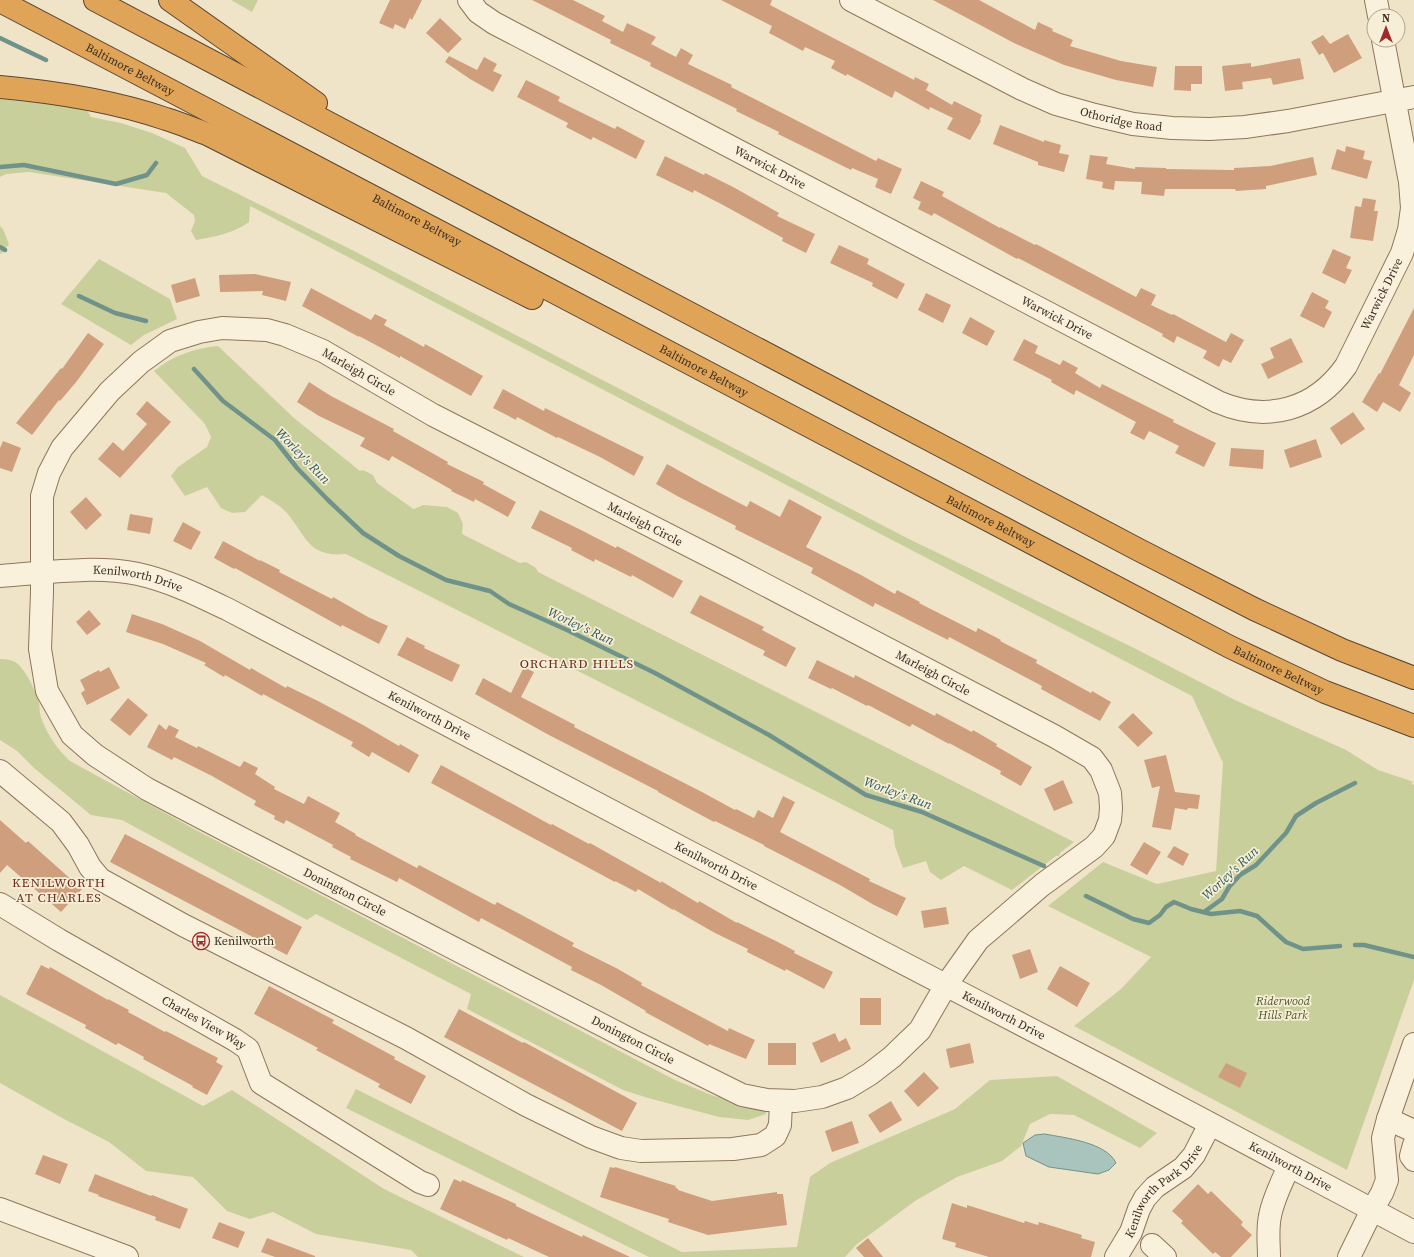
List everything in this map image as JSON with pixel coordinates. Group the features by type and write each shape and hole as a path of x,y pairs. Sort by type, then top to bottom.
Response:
{"highway":[{"path":"95,0 1254,609 1342,650 1414,678"},
{"path":"170,0 397,159"},
{"name":"Baltimore Beltway","path":"0,1 1230,647 1325,692 1414,726"},
{"path":"0,87 75,97 115,105 166,118 207,134 726,395 763,403"}],"street":[{"name":"Warwick Drive","path":"469,0 478,12 494,23 1218,402 1234,409 1252,412 1271,412 1290,409 1320,394 1336,380 1346,366 1402,253 1409,230 1412,208 1404,99 1386,48"},
{"name":"Othoridge Road","path":"851,0 1022,89 1056,104 1133,124 1172,128 1209,129 1245,127 1288,121 1404,99"},
{"name":"Marleigh Circle","path":"41,573 42,496 49,473 62,448 110,391 141,362 170,340 199,332 222,328 267,330 285,335 323,351 433,415 768,587 1054,736 1092,758 1101,770 1110,793 1110,820 1104,836 1094,846 1042,885 978,940 946,985"},
{"name":"Kenilworth Drive","path":"0,576 89,570 116,571 145,576 189,590 1111,1070 1414,1232"},
{"name":"Donington Circle","path":"41,573 42,592 40,649 47,691 72,735 95,755 147,789 200,817 633,1041 742,1095 767,1100 795,1101 822,1097 848,1088 870,1074 892,1057 920,1030 946,985"},
{"path":"0,771 61,822 78,845 90,867 100,879 184,925 406,1038 526,1105 592,1137 620,1148 641,1151 733,1149 761,1145 775,1136 780,1125 781,1101"},
{"name":"Charles View Way","path":"0,904 58,940 235,1040 248,1049 261,1083 420,1182 428,1185"},
{"path":"1349,1257 1382,1193 1387,1180 1383,1138 1388,1119 1414,1044"},
{"path":"1388,1119 1414,1131"},
{"name":"Kenilworth Park Drive","path":"1116,1257 1131,1232 1139,1209 1145,1198 1155,1187 1183,1168 1194,1155 1210,1124"},
{"path":"1414,1146 1411,1156 1414,1160"},
{"path":"1269,1257 1268,1227 1270,1216 1274,1201 1289,1166"},
{"path":"0,1209 127,1257"}],"green space":[{"path":"231,0 258,0 252,12"},
{"name":"Riderwood Hills Park","path":"0,99 86,108 91,117 121,123 152,133 185,148 202,176 352,250 907,538 1136,649 1235,700 1346,750 1378,770 1414,782 1411,783 1414,785 1414,980 1347,1170 1074,1026 1121,989 1151,957 1048,906 1103,862 1157,884 1216,871 1223,763 1192,696 250,206 249,222 243,226 224,234 196,240 191,231 195,221 194,215 166,193 29,172 6,174 0,177"},
{"path":"0,226 3,229 9,244 0,254"},
{"path":"99,259 170,299 177,319 144,335 131,345 61,304"},
{"path":"218,346 294,418 360,471 363,470 373,475 377,483 412,508 414,509 423,505 447,507 458,513 463,524 462,534 520,563 526,562 536,568 538,572 1074,842 1060,853 1059,856 1056,856 1012,890 964,866 941,880 930,872 926,861 903,868 895,846 893,830 346,554 332,554 322,552 314,548 283,509 262,495 245,512 232,513 221,508 207,487 185,496 171,476 178,467 207,447 211,437 205,424 154,371 176,357 192,351"},
{"path":"0,659 18,664 25,672 39,702 40,715 46,729 56,746 70,761 198,831 675,1080 714,1096 766,1107 766,1114 748,1120 719,1117 623,1090 467,1009 471,994 316,914 307,920 122,820 91,815 34,768 17,751 0,740"},
{"path":"0,995 203,1106 232,1090 384,1189 524,1257 418,1257 411,1250 316,1234 273,1212 250,1219 227,1211 193,1177 146,1171 109,1142 0,1083"},
{"path":"1057,1076 1157,1133 1140,1148 1074,1115 1050,1114 1030,1124 1021,1146 1002,1161 957,1177 915,1201 857,1244 845,1257 649,1257 346,1108 356,1089 682,1252 797,1247 810,1177 830,1163 955,1109 990,1080"}],"water":[{"path":"1045,1134 1074,1139 1104,1150 1116,1163 1109,1170 1098,1174 1049,1167 1026,1156 1023,1143 1035,1135"}],"building":[{"path":"390,0 422,0 412,20 410,18 405,29 395,24 393,29 379,23"},
{"path":"532,0 573,0 605,16 602,21 623,32 627,23 656,37 651,44 676,57 681,48 693,55 688,64 732,85 731,87 876,161 878,158 902,169 891,194 875,187 878,179 852,168 851,170 778,134 779,132 736,111 737,109 650,66 651,63 610,43 611,40"},
{"path":"721,0 772,0 770,5 914,80 915,77 929,84 926,90 952,105 954,101 982,115 981,121 970,140 947,129 953,118 930,107 929,110 895,91 892,98 847,74 846,76 831,68 835,61 805,47 803,51 769,33 772,26"},
{"path":"933,0 979,0 1035,30 1038,22 1053,29 1052,31 1073,40 1070,46 1121,61 1157,67 1153,87 1116,80 1064,65 1014,43"},
{"path":"440,18 462,39 448,53 426,33"},
{"path":"1348,34 1362,58 1334,73 1323,53 1319,55 1311,42 1323,35 1330,44"},
{"path":"449,56 477,70 484,57 497,64 493,71 502,75 493,92 445,62"},
{"path":"1300,58 1304,79 1273,85 1271,78 1242,82 1243,89 1225,91 1222,66 1251,63 1251,67"},
{"path":"1175,66 1202,66 1202,84 1191,84 1191,91 1174,90"},
{"path":"526,80 560,97 558,101 615,129 617,126 645,141 636,159 593,137 591,140 566,127 568,123 517,97"},
{"path":"1000,125 1044,142 1044,140 1061,145 1059,153 1069,155 1064,172 1038,165 1038,162 993,144"},
{"path":"1346,146 1365,151 1363,159 1372,161 1367,179 1331,169 1337,149 1345,152"},
{"path":"1090,155 1108,157 1106,164 1135,169 1135,167 1234,170 1234,168 1270,166 1313,157 1317,175 1266,186 1266,189 1236,191 1235,189 1165,189 1164,196 1141,194 1142,182 1115,181 1114,190 1102,188 1103,182 1086,179"},
{"path":"665,156 735,188 779,213 777,216 815,234 806,253 782,241 783,238 723,205 694,190 693,193 656,175"},
{"path":"921,181 944,192 942,196 1000,228 1035,245 1036,244 1136,297 1141,288 1156,295 1151,305 1172,315 1173,314 1226,342 1231,333 1244,340 1231,363 1223,359 1219,367 1203,358 1207,351 1177,336 1174,343 1162,336 1163,334 1018,258 1017,259 934,213 932,216 918,209 921,202 913,198"},
{"path":"1363,198 1376,200 1374,211 1378,211 1373,241 1350,238 1355,206 1361,207"},
{"path":"839,245 869,259 867,264 905,284 897,299 872,286 873,283 830,263"},
{"path":"1333,249 1351,257 1346,268 1352,270 1345,284 1322,273"},
{"path":"255,274 291,282 286,301 262,295 263,291 220,292 219,275"},
{"path":"195,278 200,296 176,303 171,285"},
{"path":"311,288 371,320 375,314 387,320 384,325 424,347 425,344 483,376 471,396 400,356 400,358 302,306"},
{"path":"1312,292 1329,301 1325,308 1332,312 1324,328 1300,316"},
{"path":"926,293 951,305 943,323 918,310"},
{"path":"1414,308 1414,355 1399,385 1411,393 1400,412 1383,402 1377,412 1362,402 1379,373 1380,374"},
{"path":"970,317 995,331 987,346 962,333"},
{"path":"88,333 104,344 77,381 60,401 59,400 32,435 16,423 61,368 62,369"},
{"path":"1291,338 1303,362 1268,379 1261,364 1274,358 1270,348"},
{"path":"1024,339 1038,346 1035,353 1060,365 1063,360 1078,368 1075,373 1100,388 1102,384 1216,443 1204,467 1175,453 1179,446 1149,431 1144,440 1130,433 1136,422 1076,390 1074,395 1051,382 1052,380 1013,360"},
{"path":"309,382 331,396 394,429 393,431 448,462 447,464 484,482 483,484 516,502 508,517 475,499 474,502 451,491 452,490 392,456 389,461 360,446 365,438 319,416 297,402"},
{"path":"503,389 544,411 545,408 644,457 634,476 600,457 558,437 557,438 517,417 516,420 493,408"},
{"path":"147,401 171,422 120,478 98,459 113,442 123,451 147,424 136,414"},
{"path":"1353,412 1365,429 1341,445 1330,428"},
{"path":"1316,439 1322,457 1290,468 1284,450"},
{"path":"3,441 21,448 12,472 0,468 0,448"},
{"path":"1231,448 1264,450 1263,469 1229,466"},
{"path":"667,464 747,507 750,501 780,517 789,499 822,517 806,547 895,594 897,590 976,632 978,628 1037,660 1036,663 1091,693 1092,691 1111,702 1100,721 1041,689 1042,686 949,637 948,640 875,603 873,607 811,573 813,568 735,529 736,526 656,484"},
{"path":"86,497 102,515 86,530 70,512"},
{"path":"540,510 616,548 617,546 683,581 673,598 632,575 631,577 595,559 594,562 571,550 572,548 531,528"},
{"path":"130,514 153,518 150,534 127,530"},
{"path":"183,522 201,532 191,550 173,541"},
{"path":"223,541 280,570 279,572 332,599 333,597 368,617 388,626 379,644 342,625 341,627 235,568 234,569 214,558"},
{"path":"700,595 764,627 762,630 796,648 786,667 763,655 765,651 690,613"},
{"path":"89,610 101,624 87,635 76,622"},
{"path":"132,614 162,624 200,641 250,670 251,668 286,688 287,686 318,701 399,746 400,744 419,755 409,773 372,752 369,757 351,746 353,742 263,694 262,696 225,675 224,677 204,665 206,663 163,644 126,632"},
{"path":"407,637 425,646 424,648 460,665 452,682 397,655"},
{"path":"817,660 854,678 855,675 935,716 936,713 972,732 973,730 997,744 996,746 1032,767 1021,786 1000,774 1001,771 912,724 910,727 868,705 867,706 832,688 831,689 808,678"},
{"path":"109,667 120,688 87,705 81,693 85,690 80,680 99,670 100,672"},
{"path":"524,667 534,672 521,697 575,725 574,727 735,810 736,809 754,818 758,810 773,818 783,796 795,802 780,832 870,879 869,881 906,898 897,916 764,845 715,821 714,822 658,791 547,734 475,694 483,678 511,693"},
{"path":"128,698 148,715 130,736 110,720"},
{"path":"1133,713 1153,733 1138,747 1118,727"},
{"path":"159,724 166,730 169,725 179,730 175,737 197,748 198,746 240,767 244,761 258,768 255,774 275,787 274,789 304,804 308,796 340,813 335,822 356,834 355,835 417,868 419,865 495,905 497,902 574,943 572,946 618,969 642,983 641,985 728,1031 729,1028 755,1040 746,1059 709,1044 708,1046 645,1012 646,1011 601,985 571,970 572,967 481,918 479,922 399,878 397,882 350,859 351,857 332,847 333,845 286,820 284,824 274,819 275,816 254,805 256,801 212,776 174,757 172,760 147,747"},
{"path":"1166,755 1175,792 1200,795 1198,809 1188,808 1187,810 1175,808 1171,830 1152,827 1160,786 1152,788 1144,760"},
{"path":"441,765 551,825 552,824 589,844 590,843 661,883 661,881 698,903 699,901 737,923 774,940 795,951 794,953 833,972 824,989 786,969 785,971 747,952 748,949 715,933 638,889 636,892 615,882 431,783"},
{"path":"1063,780 1073,803 1054,811 1044,789"},
{"path":"0,820 26,843 28,841 82,889 61,912 7,865 0,873"},
{"path":"125,834 302,927 287,955 110,862"},
{"path":"1144,842 1161,852 1147,875 1130,865"},
{"path":"1174,846 1189,854 1183,866 1167,857"},
{"path":"946,907 949,924 924,928 921,911"},
{"path":"1030,949 1038,972 1020,979 1012,955"},
{"path":"41,965 49,969 50,967 108,1000 129,1010 128,1012 218,1058 216,1062 223,1066 207,1095 143,1059 144,1057 118,1043 116,1045 85,1028 86,1025 26,994"},
{"path":"1060,966 1090,983 1077,1007 1047,989"},
{"path":"269,986 334,1020 332,1023 395,1057 394,1059 426,1076 411,1104 378,1087 380,1084 316,1050 318,1048 254,1014"},
{"path":"860,998 881,998 881,1025 860,1025"},
{"path":"459,1009 637,1103 622,1131 444,1037"},
{"path":"835,1033 839,1042 846,1038 851,1049 821,1063 812,1043"},
{"path":"768,1043 796,1043 796,1065 768,1065"},
{"path":"970,1043 974,1063 950,1068 946,1049"},
{"path":"1226,1063 1247,1073 1240,1088 1218,1077"},
{"path":"924,1072 939,1088 918,1107 904,1091"},
{"path":"891,1101 902,1120 880,1133 868,1115"},
{"path":"852,1121 859,1143 832,1152 825,1131"},
{"path":"43,1155 68,1164 60,1184 35,1174"},
{"path":"610,1167 615,1167 676,1186 675,1187 678,1190 712,1201 777,1192 777,1194 783,1194 787,1225 708,1235 668,1222 669,1219 600,1197"},
{"path":"95,1174 188,1209 180,1229 155,1220 156,1217 88,1191"},
{"path":"454,1179 461,1182 462,1180 516,1204 516,1206 582,1237 583,1235 630,1257 549,1257 508,1238 507,1240 440,1209"},
{"path":"1198,1184 1208,1194 1211,1191 1243,1222 1241,1225 1252,1235 1231,1257 1221,1257 1215,1252 1213,1254 1181,1223 1183,1221 1172,1211"},
{"path":"952,1203 967,1208 967,1205 1024,1223 1025,1221 1038,1225 1039,1222 1082,1235 1081,1238 1095,1242 1091,1257 989,1257 955,1247 956,1243 942,1239"},
{"path":"219,1222 245,1232 238,1248 212,1238"},
{"path":"267,1238 315,1257 275,1257 261,1252"},
{"path":"868,1238 883,1257 864,1257 856,1248"}],"waterway":[{"path":"0,38 46,60"},
{"path":"0,167 24,165 116,184 147,175 156,163"},
{"name":"Worley's Run","path":"0,247 5,250"},
{"name":"Worley's Run","path":"79,296 115,313 146,321"},
{"name":"Worley's Run","path":"194,369 223,401 275,440 297,468 363,533 399,556 446,580 490,591 509,604 567,630 655,673 769,735 866,795 922,812 1044,866"},
{"name":"Worley's Run","path":"1204,912 1222,899 1229,887 1240,875 1256,865 1286,833 1296,816 1316,803 1355,783"},
{"path":"1086,896 1133,919 1149,923 1160,915 1166,907 1174,902 1191,909 1211,914 1240,911 1257,916 1286,942 1303,949 1340,946"},
{"path":"1355,945 1364,945 1414,957"}],"place":[{"name":"Kenilworth","path":"201,941"}],"district":[{"name":"ORCHARD HILLS","path":"577,663"},
{"name":"KENILWORTH AT CHARLES","path":"59,890"}]}
